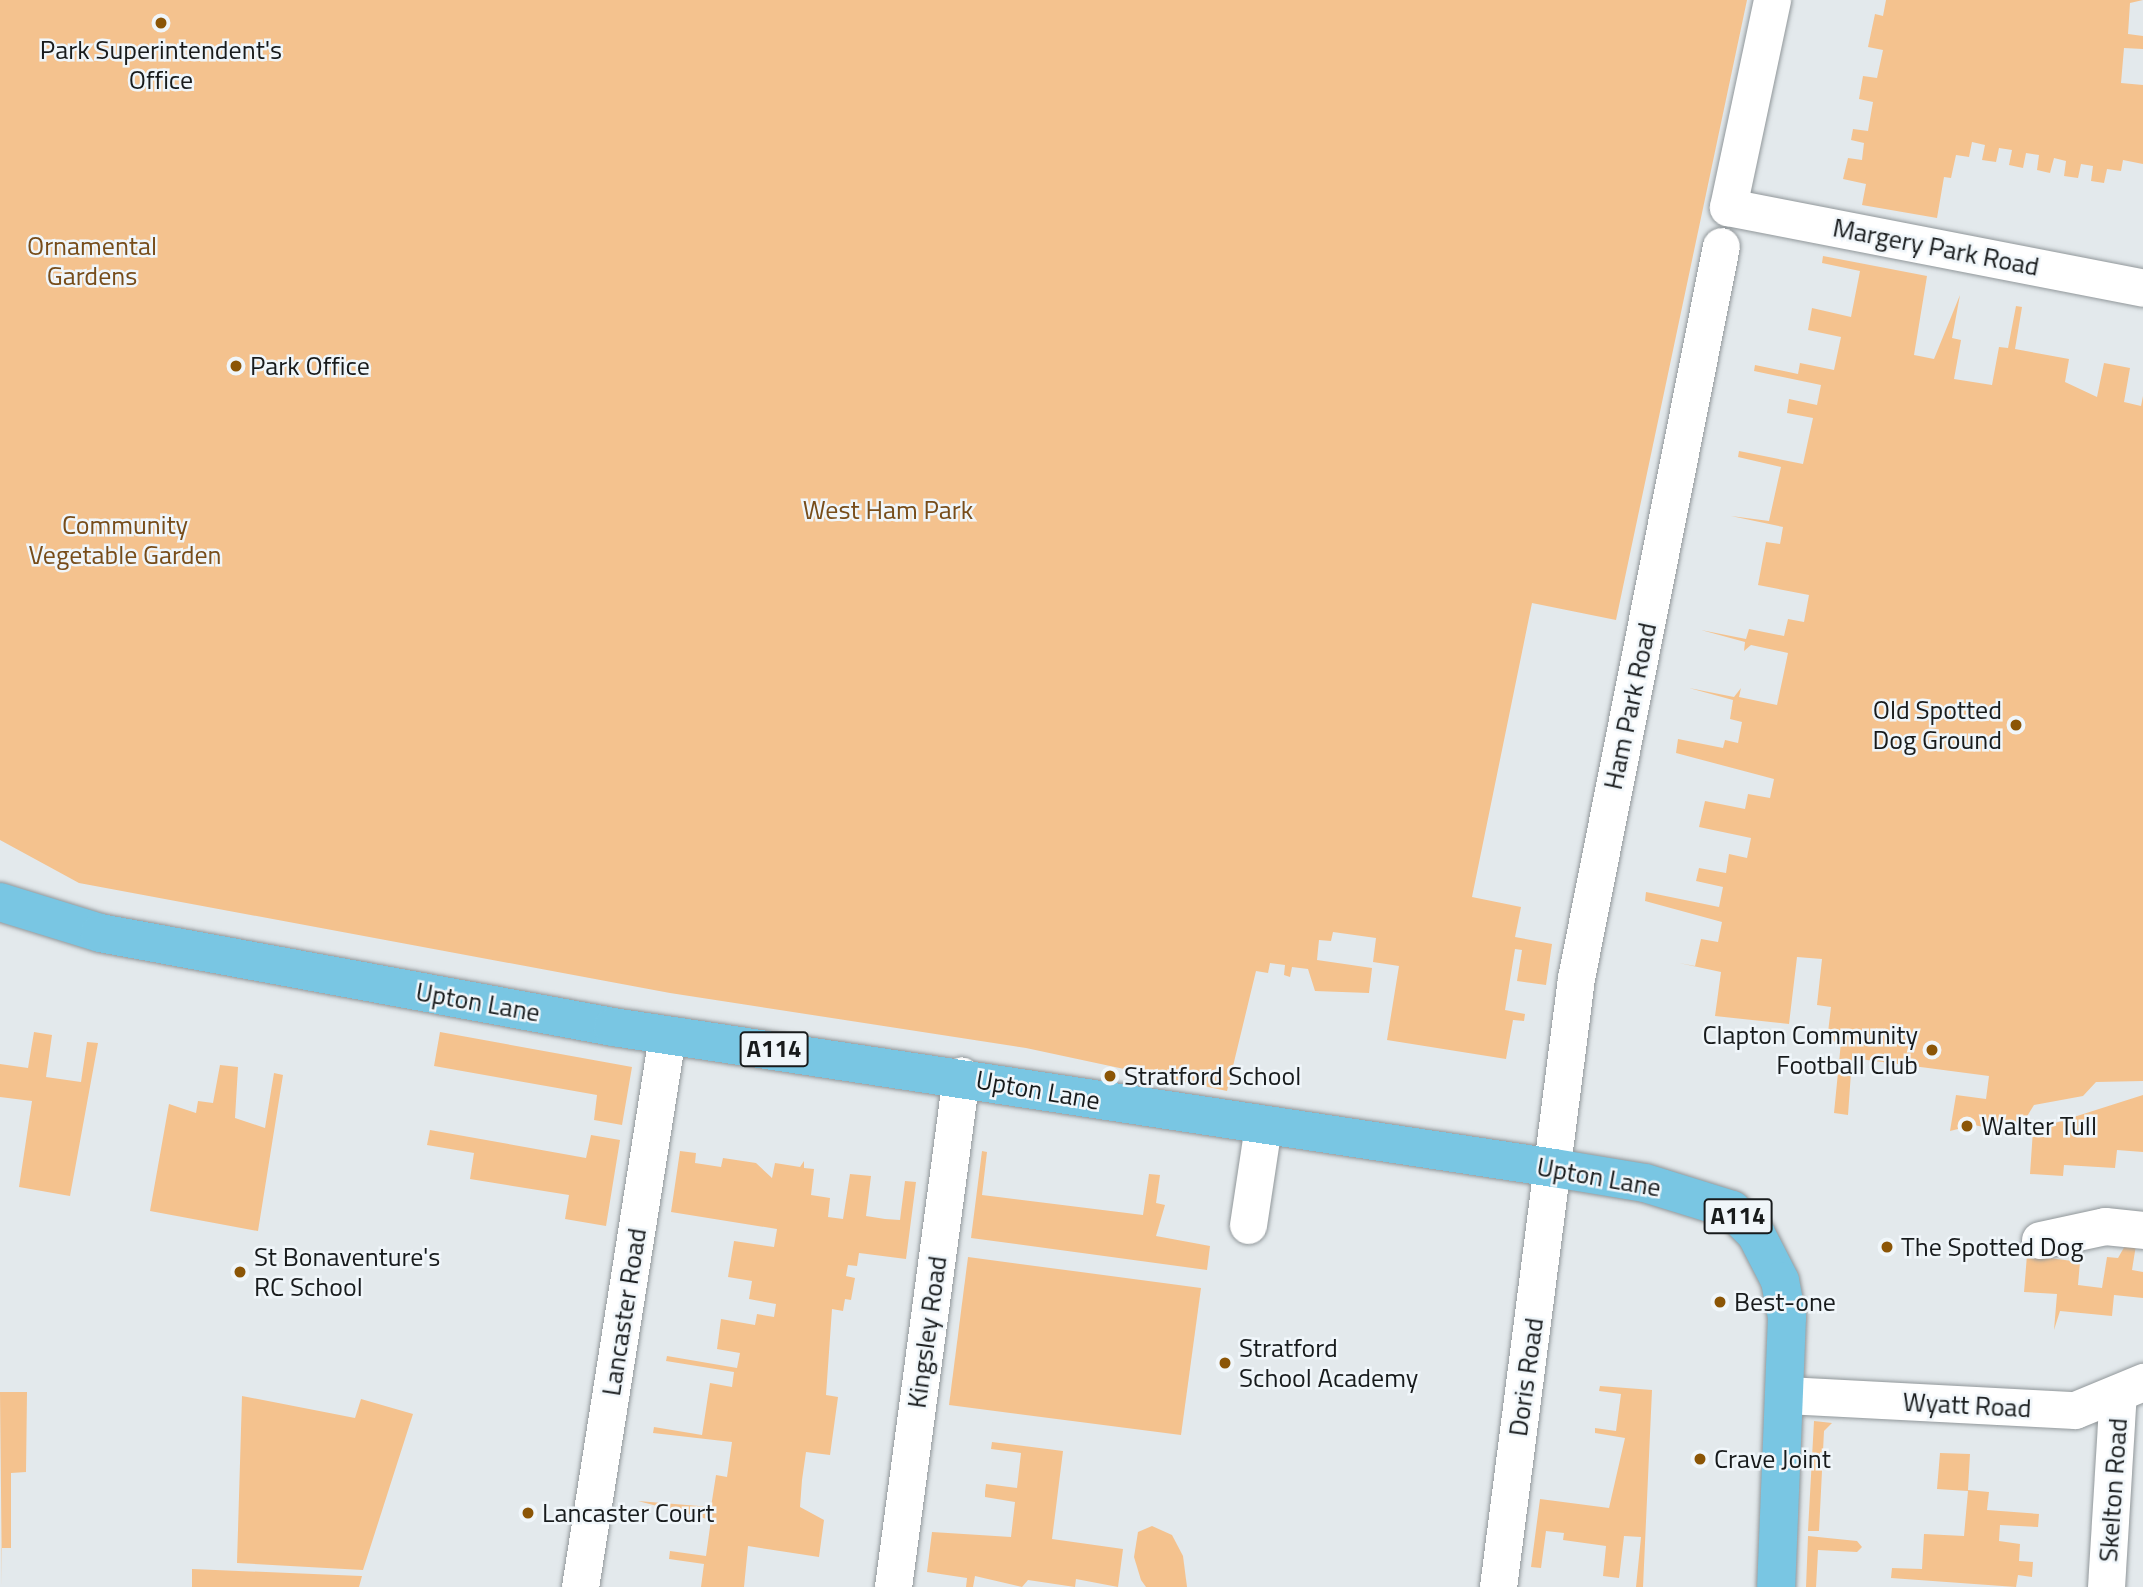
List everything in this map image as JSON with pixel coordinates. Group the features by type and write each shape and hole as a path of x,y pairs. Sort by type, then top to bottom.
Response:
{"main road":[{"name":"Upton Lane","path":"0,902 100,933 667,1036 961,1076 1263,1126 1645,1183 1732,1210 1756,1234 1780,1281 1786,1395 1776,1587"}],"street":[{"name":"Margery Park Road","path":"1772,0 1728,207 2143,288"},
{"name":"Ham Park Road","path":"1553,1168 1584,934 1721,246"},
{"name":"Lancaster Road","path":"580,1587 667,1036"},
{"name":"Kingsley Road","path":"894,1587 961,1076"},
{"path":"1248,1226 1263,1126"},
{"name":"Doris Road","path":"1498,1587 1553,1168"},
{"path":"2040,1240 2105,1226 2143,1230"},
{"name":"Wyatt Road","path":"1786,1395 2075,1410 2131,1387"},
{"name":"Skelton Road","path":"2106,1587 2131,1387"}],"green space":[{"name":"West Ham Park","path":"0,0 1747,0 1616,620 1532,603 1472,897 1521,907 1515,937 1552,944 1546,985 1517,981 1522,950 1515,949 1505,1010 1525,1014 1524,1021 1513,1020 1506,1059 1387,1040 1399,966 1373,962 1376,938 1333,932 1331,941 1319,940 1317,960 1372,968 1369,993 1315,991 1308,969 1292,967 1290,977 1284,975 1285,965 1270,963 1268,973 1256,971 1227,1091 1026,1048 670,993 79,883 0,840"},
{"path":"1886,0 2143,0 2130,3 2128,34 2143,36 2143,49 2124,48 2121,83 2143,85 2143,164 2123,160 2121,171 2107,169 2104,183 2091,181 2093,166 2081,164 2078,178 2064,176 2066,161 2054,158 2050,173 2037,170 2039,155 2026,153 2023,168 2009,165 2012,150 1999,148 1996,162 1982,160 1985,145 1972,142 1969,157 1956,155 1951,178 1944,177 1937,218 1862,205 1866,184 1843,179 1848,158 1862,160 1864,143 1851,140 1853,129 1868,131 1873,102 1859,99 1863,76 1877,78 1883,50 1868,47 1875,14 1883,16"},
{"path":"1823,256 1927,276 1914,355 1934,359 1960,295 1952,338 1961,340 1954,379 1992,385 1999,347 2008,348 2016,306 2022,307 2015,349 2069,359 2065,382 2097,397 2104,363 2130,368 2124,402 2141,406 2143,396 2143,1081 2096,1082 2083,1096 2034,1105 2026,1118 2002,1131 1974,1125 1950,1131 1956,1095 1986,1099 1989,1076 1852,1058 1848,1115 1834,1113 1841,1042 1827,1041 1831,1007 1817,1005 1822,959 1797,957 1789,1024 1715,1016 1721,972 1679,963 1695,966 1701,939 1718,942 1722,922 1645,901 1646,892 1719,907 1723,887 1696,881 1699,868 1726,873 1729,854 1747,858 1751,838 1699,827 1705,801 1745,809 1748,794 1770,798 1774,779 1676,753 1678,739 1723,748 1725,740 1738,743 1742,722 1730,719 1733,700 1689,688 1734,697 1741,688 1739,697 1777,705 1788,653 1751,645 1744,651 1745,642 1701,630 1746,639 1749,629 1784,636 1788,619 1804,622 1809,595 1758,585 1766,542 1780,544 1783,527 1731,516 1769,521 1781,467 1738,457 1739,451 1803,464 1813,418 1787,413 1789,399 1817,405 1821,385 1754,371 1755,365 1798,374 1800,363 1834,370 1841,337 1808,330 1812,308 1851,317 1860,271 1822,263"},
{"path":"34,1032 52,1035 46,1077 81,1082 87,1042 98,1043 70,1196 19,1187 32,1101 0,1097 0,1064 28,1068"},
{"path":"440,1032 632,1067 622,1125 594,1120 597,1095 434,1066"},
{"path":"220,1065 238,1067 235,1118 265,1128 274,1073 283,1075 258,1231 150,1211 169,1104 196,1113 198,1101 213,1103"},
{"path":"2143,1095 2143,1152 2117,1150 2115,1168 2064,1165 2063,1176 2030,1174 2033,1130"},
{"path":"430,1130 586,1158 591,1135 620,1140 606,1226 565,1219 569,1195 470,1179 474,1153 427,1145"},
{"path":"680,1151 696,1153 695,1163 721,1167 723,1158 756,1163 772,1178 775,1163 800,1167 804,1161 804,1168 814,1169 811,1195 830,1198 828,1217 843,1219 850,1174 871,1176 866,1216 885,1219 900,1220 905,1181 916,1182 906,1259 859,1253 857,1266 848,1265 846,1276 855,1278 851,1300 845,1299 843,1311 832,1309 826,1395 838,1397 830,1455 806,1452 800,1507 824,1520 819,1557 748,1546 744,1587 701,1587 704,1564 669,1559 670,1551 706,1556 711,1520 638,1501 711,1507 716,1475 727,1477 732,1442 653,1433 654,1427 702,1435 710,1383 732,1387 734,1372 666,1361 667,1356 737,1368 740,1353 717,1349 721,1319 755,1325 757,1314 774,1317 776,1304 749,1299 752,1281 728,1277 734,1241 774,1247 777,1229 671,1212"},
{"path":"982,1151 987,1152 982,1195 1143,1215 1149,1174 1160,1175 1156,1203 1165,1205 1156,1236 1210,1246 1207,1270 971,1238"},
{"path":"2126,1244 2136,1245 2132,1270 2143,1272 2143,1298 2114,1295 2112,1316 2060,1311 2054,1330 2057,1294 2024,1292 2027,1255 2080,1262 2078,1285 2102,1288 2107,1257 2118,1258"},
{"path":"968,1257 1201,1288 1181,1435 949,1405"},
{"path":"1600,1386 1652,1390 1643,1587 1636,1587 1641,1537 1624,1536 1619,1578 1603,1576 1606,1546 1563,1540 1564,1533 1546,1531 1541,1568 1531,1567 1540,1499 1609,1508 1625,1438 1595,1433 1595,1428 1616,1431 1621,1394 1599,1391"},
{"path":"0,1392 27,1392 26,1472 11,1473 11,1548 2,1548 2,1587"},
{"path":"242,1396 355,1418 361,1399 413,1414 363,1570 237,1563"},
{"path":"1814,1421 1832,1423 1824,1431 1819,1531 1808,1531"},
{"path":"992,1442 1063,1451 1052,1539 1123,1549 1118,1587 1076,1579 1075,1587 1028,1580 1022,1587 975,1576 973,1587 966,1587 967,1578 927,1572 932,1532 1011,1537 1015,1502 985,1497 985,1492 986,1484 1017,1488 1021,1453 991,1449"},
{"path":"1940,1453 1970,1454 1968,1490 1989,1492 1987,1510 2039,1514 2038,1527 2000,1525 1999,1541 2020,1544 2019,1561 2033,1562 2032,1577 2018,1575 2016,1587 1891,1578 1892,1568 1922,1569 1924,1534 1964,1536 1968,1491 1937,1489"},
{"path":"1152,1526 1172,1535 1183,1556 1187,1587 1146,1587 1141,1580 1134,1557 1138,1532"},
{"path":"1808,1536 1857,1541 1862,1547 1857,1552 1818,1550 1816,1587 1806,1587"},
{"path":"192,1569 362,1576 359,1587 192,1587"}],"place":[{"name":"Park Superintendent's Office","path":"161,23"},
{"name":"Park Office","path":"236,366"},
{"name":"Old Spotted Dog Ground","path":"2016,725"},
{"name":"Clapton Community Football Club","path":"1932,1050"},
{"name":"Stratford School","path":"1110,1076"},
{"name":"Walter Tull","path":"1967,1126"},
{"name":"The Spotted Dog","path":"1887,1247"},
{"name":"St Bonaventure's RC School","path":"240,1272"},
{"name":"Best-one","path":"1720,1302"},
{"name":"Stratford School Academy","path":"1225,1363"},
{"name":"Crave Joint","path":"1700,1459"},
{"name":"Lancaster Court","path":"528,1513"}],"park label":[{"name":"Ornamental Gardens","path":"92,261"},
{"name":"Community Vegetable Garden","path":"125,540"}]}
